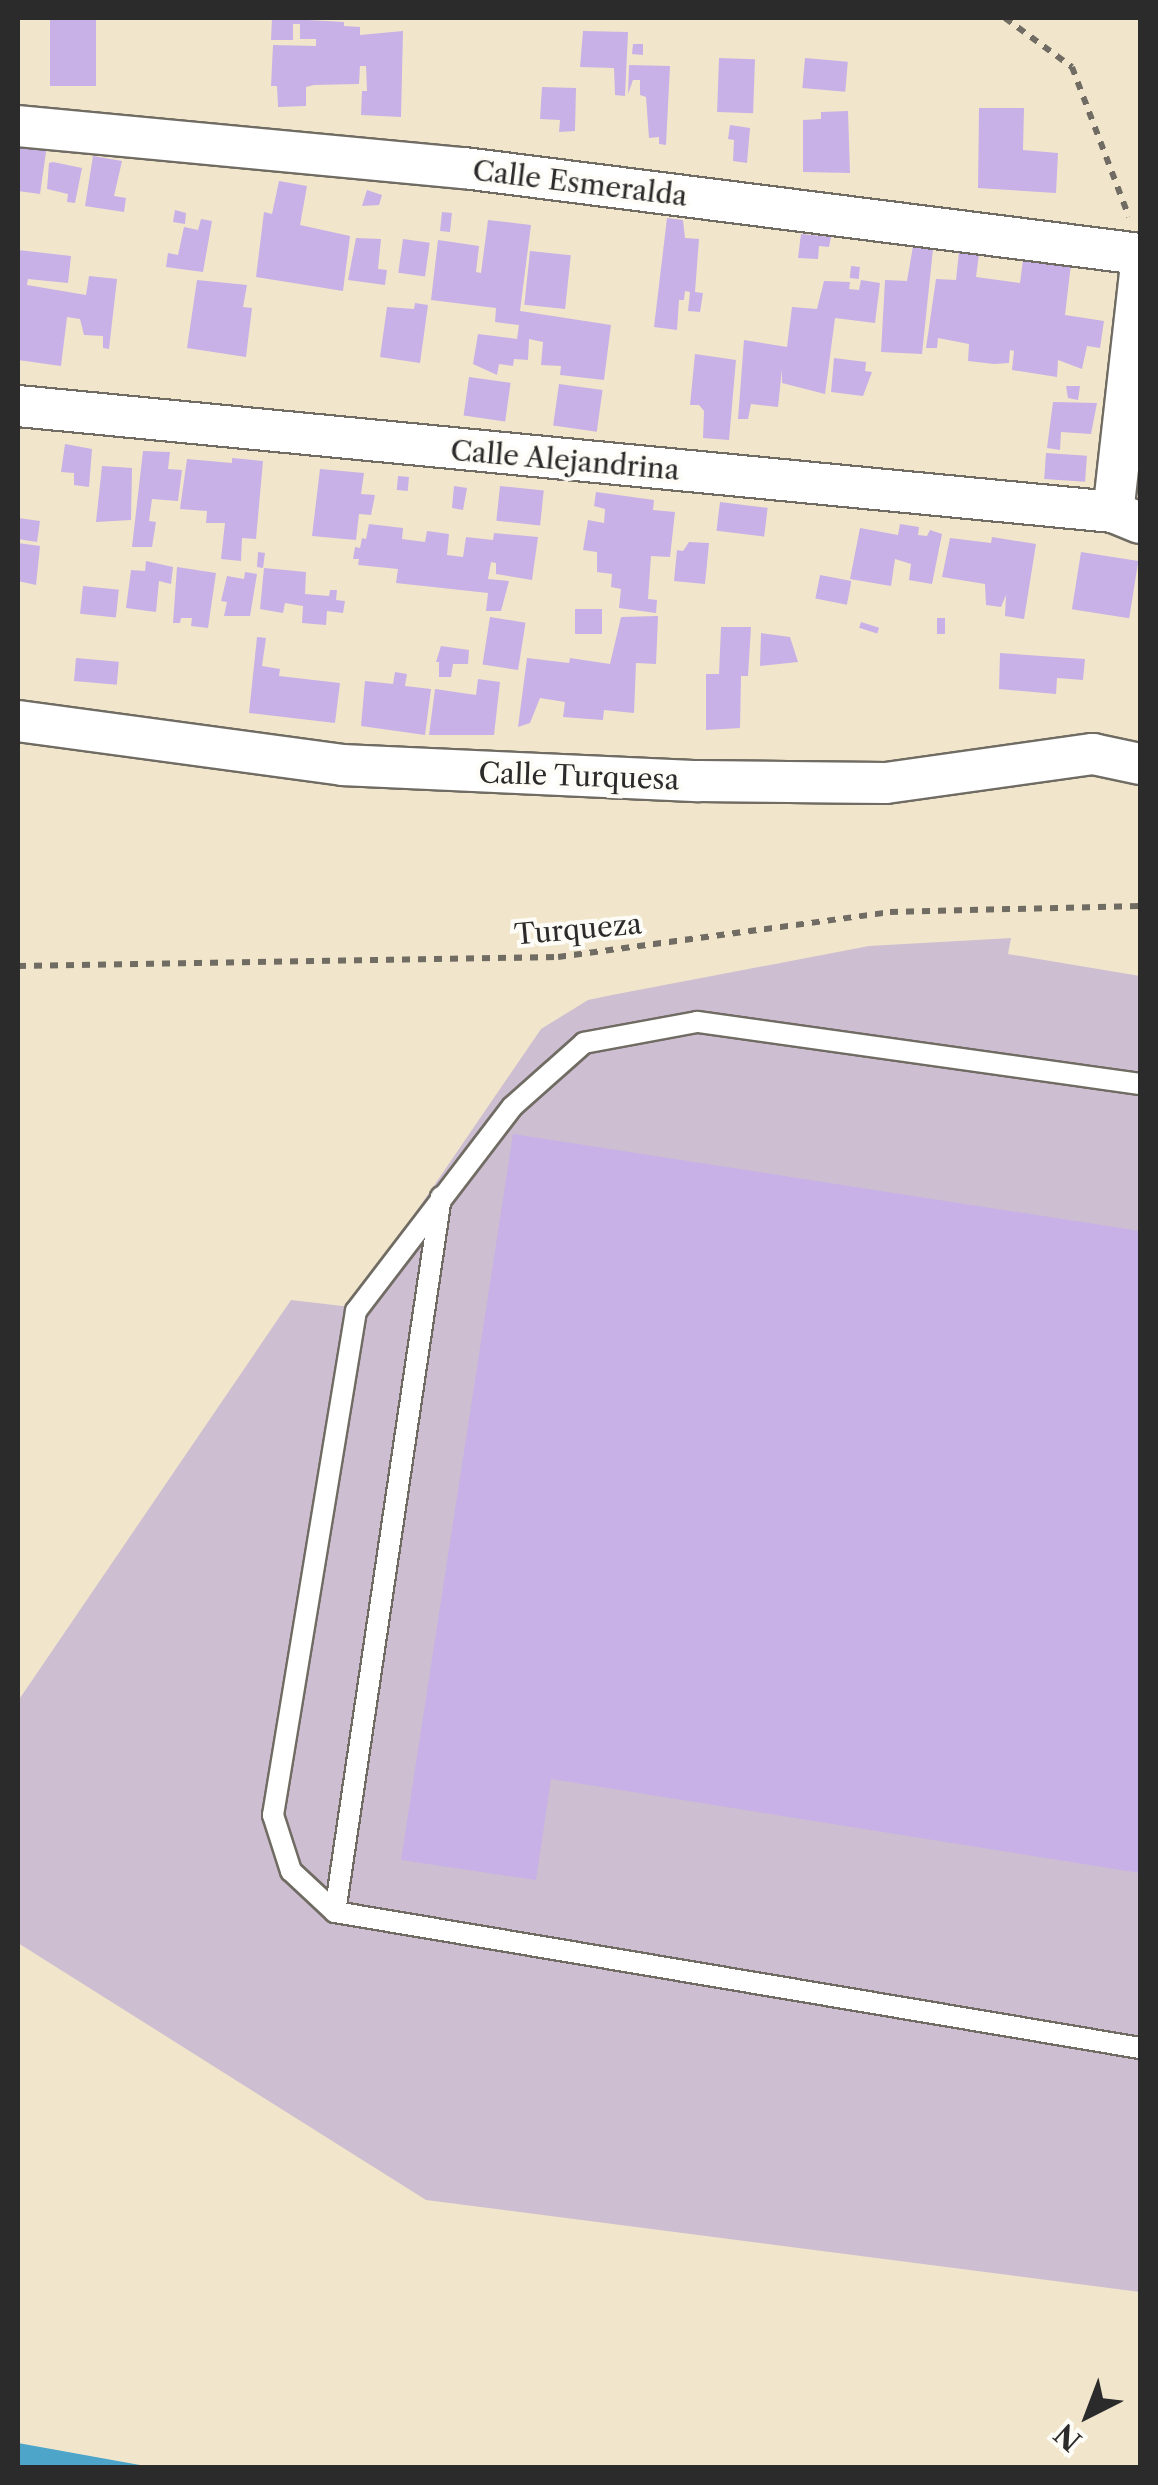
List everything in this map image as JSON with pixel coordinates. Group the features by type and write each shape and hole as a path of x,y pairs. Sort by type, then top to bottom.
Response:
{"street":[{"name":"Calle Esmeralda","path":"18,126 464,168 1137,242"},
{"path":"1127,518 1140,273"},
{"name":"Calle Alejandrina","path":"18,406 1127,518"},
{"name":"Calle Turquesa","path":"18,720 342,765 679,780 886,783 1094,754 1140,764"}],"lane":[{"path":"1140,1084 697,1022 584,1043 512,1107 356,1311 272,1814 291,1871 335,1912 1140,2048"},
{"path":"335,1912 442,1194"}],"path":[{"path":"1005,18 1072,67 1137,242"},
{"name":"Turqueza","path":"18,966 558,958 890,912 1140,906"}],"shaded area":[{"path":"1011,938 1008,954 1140,976 1140,2292 426,2200 18,1943 18,1701 291,1300 351,1307 541,1029 588,1000 612,995 869,946"}],"water":[{"path":"18,2443 151,2467 18,2467"}],"building":[{"path":"50,18 96,18 96,86 50,86"},
{"path":"272,18 344,22 344,26 360,27 360,35 403,31 401,117 361,115 362,91 367,91 366,66 360,66 359,84 306,87 306,106 278,107 277,86 271,86 273,45 316,46 316,39 300,39 300,24 293,24 293,40 271,40"},
{"path":"583,31 628,32 625,96 615,95 614,68 580,67"},
{"path":"633,44 643,44 643,55 632,54"},
{"path":"719,58 755,59 753,113 717,112"},
{"path":"805,58 848,62 845,92 802,88"},
{"path":"629,65 670,66 666,145 659,144 659,137 649,138 646,97 640,95 640,80 633,80 628,94"},
{"path":"542,87 576,88 575,131 559,132 560,120 540,119"},
{"path":"979,108 1024,108 1023,150 1058,153 1056,193 978,188"},
{"path":"848,111 850,173 803,172 803,120 821,119 821,112"},
{"path":"730,125 750,128 747,163 733,161 734,140 728,139"},
{"path":"18,141 47,145 40,194 18,191"},
{"path":"93,156 122,161 114,196 126,198 124,212 85,206"},
{"path":"49,163 82,168 75,203 67,202 68,194 47,189"},
{"path":"279,181 307,186 300,225 350,236 343,291 256,277 264,212 272,214"},
{"path":"367,190 382,195 379,205 362,206"},
{"path":"175,210 186,213 185,224 173,222"},
{"path":"442,212 452,213 450,232 440,231"},
{"path":"667,218 683,220 685,238 699,239 695,292 703,293 700,312 688,311 690,292 685,291 684,300 679,300 677,330 654,327"},
{"path":"201,219 212,221 203,272 166,267 168,253 178,255 184,227 198,230"},
{"path":"488,220 531,225 520,311 611,325 604,380 560,375 561,366 541,365 543,342 529,339 528,360 514,359 513,366 499,364 497,375 473,364 478,334 517,339 519,325 495,322 496,308 431,300 438,240 479,246 476,272 481,273"},
{"path":"801,234 831,237 829,247 819,246 818,259 798,258"},
{"path":"356,238 381,239 378,269 387,270 385,285 348,280"},
{"path":"403,239 430,243 425,276 398,273"},
{"path":"913,246 933,249 922,354 881,352 885,280 907,281"},
{"path":"18,250 71,256 68,283 28,279 27,285 86,295 89,276 117,279 109,349 103,348 103,336 84,335 80,319 67,317 61,366 18,360"},
{"path":"530,251 571,255 565,309 524,305"},
{"path":"959,252 979,254 976,277 1020,283 1023,260 1071,264 1065,315 1104,321 1100,348 1087,346 1082,369 1058,360 1057,377 1012,370 1014,351 1010,350 1009,363 994,364 968,361 969,344 938,338 937,348 926,348 936,279 956,280"},
{"path":"851,266 860,267 859,279 850,278"},
{"path":"197,280 247,285 243,307 252,308 246,357 187,348"},
{"path":"861,280 880,283 875,323 835,318 825,394 782,383 782,369 778,407 751,404 748,419 738,419 744,340 787,347 792,307 817,309 824,281 850,282 849,289 859,290"},
{"path":"415,303 428,305 420,363 380,357 387,307 414,309"},
{"path":"695,354 736,360 729,440 703,438 704,411 699,405 690,405"},
{"path":"834,358 866,362 865,371 872,372 863,396 831,392"},
{"path":"469,377 511,383 505,421 464,416"},
{"path":"559,384 603,390 597,432 553,426"},
{"path":"1066,386 1080,386 1078,400 1068,398"},
{"path":"1053,402 1097,403 1091,434 1061,432 1060,450 1047,448"},
{"path":"65,444 92,449 89,487 74,485 74,473 61,472"},
{"path":"143,451 170,452 168,469 182,470 178,501 152,499 149,521 156,522 152,547 132,547"},
{"path":"1046,453 1087,456 1085,482 1044,479"},
{"path":"232,458 263,461 256,539 242,538 241,561 221,559 225,523 206,523 207,511 180,509 187,459 232,463"},
{"path":"102,466 132,468 131,520 96,522"},
{"path":"320,469 364,473 361,494 375,495 371,515 359,514 356,540 312,536"},
{"path":"398,476 409,477 408,491 397,490"},
{"path":"454,486 467,488 463,510 452,508"},
{"path":"500,486 544,491 540,525 496,521"},
{"path":"596,492 654,500 653,510 675,512 670,557 651,556 648,599 657,600 656,613 619,608 621,589 611,587 612,574 597,572 597,552 583,550 588,520 604,523 605,509 594,506"},
{"path":"720,502 768,508 764,537 716,531"},
{"path":"18,518 40,521 37,542 18,539"},
{"path":"369,524 403,528 402,539 425,542 427,531 449,534 447,555 463,557 466,537 493,540 494,533 538,537 532,580 496,574 496,563 491,562 488,579 509,581 501,611 486,611 488,593 396,583 398,569 358,565 359,559 353,559 355,547 360,548 362,538 366,539"},
{"path":"900,524 919,527 918,535 927,536 930,530 942,534 932,584 909,580 911,564 895,559 891,586 850,579 860,528 898,535"},
{"path":"992,537 1036,544 1024,619 1005,616 1006,595 1001,607 986,605 985,584 942,577 950,538 991,543"},
{"path":"689,542 709,543 705,584 674,581 677,550 683,551"},
{"path":"18,543 40,546 36,585 18,581"},
{"path":"258,552 265,553 263,568 257,567"},
{"path":"1081,552 1138,561 1129,618 1072,609"},
{"path":"146,561 173,567 171,584 159,581 156,612 126,608 131,570 145,571"},
{"path":"177,567 216,573 208,628 191,626 192,618 173,623"},
{"path":"264,568 306,572 305,594 329,596 330,590 337,590 336,600 345,601 343,613 327,611 326,625 302,623 303,606 285,603 283,613 260,609"},
{"path":"245,572 257,574 250,616 224,616 227,602 221,601 227,576 244,579"},
{"path":"820,575 851,581 847,605 815,599"},
{"path":"83,586 119,590 116,618 80,614"},
{"path":"575,609 602,609 602,634 575,634"},
{"path":"658,616 656,664 636,663 634,713 604,710 603,720 563,717 565,702 540,698 530,723 518,727 527,658 569,663 570,658 610,664 621,617"},
{"path":"490,617 526,623 518,670 482,664"},
{"path":"937,618 945,618 945,634 937,634"},
{"path":"861,622 879,628 877,634 859,628"},
{"path":"721,627 751,627 748,676 741,676 740,728 706,730 706,674 719,674"},
{"path":"761,633 790,637 798,662 760,666"},
{"path":"257,637 266,638 262,666 280,669 279,676 340,683 335,723 249,713"},
{"path":"441,646 469,650 468,664 453,664 451,677 439,677 436,662"},
{"path":"1000,653 1085,659 1083,680 1057,678 1056,694 999,689"},
{"path":"76,658 119,662 117,685 74,681"},
{"path":"395,672 407,674 405,686 431,689 425,735 361,726 365,681 393,684"},
{"path":"478,679 500,682 494,735 429,735 435,689 476,695"},
{"path":"513,1134 1140,1231 1140,1873 551,1779 536,1880 401,1860"}]}
